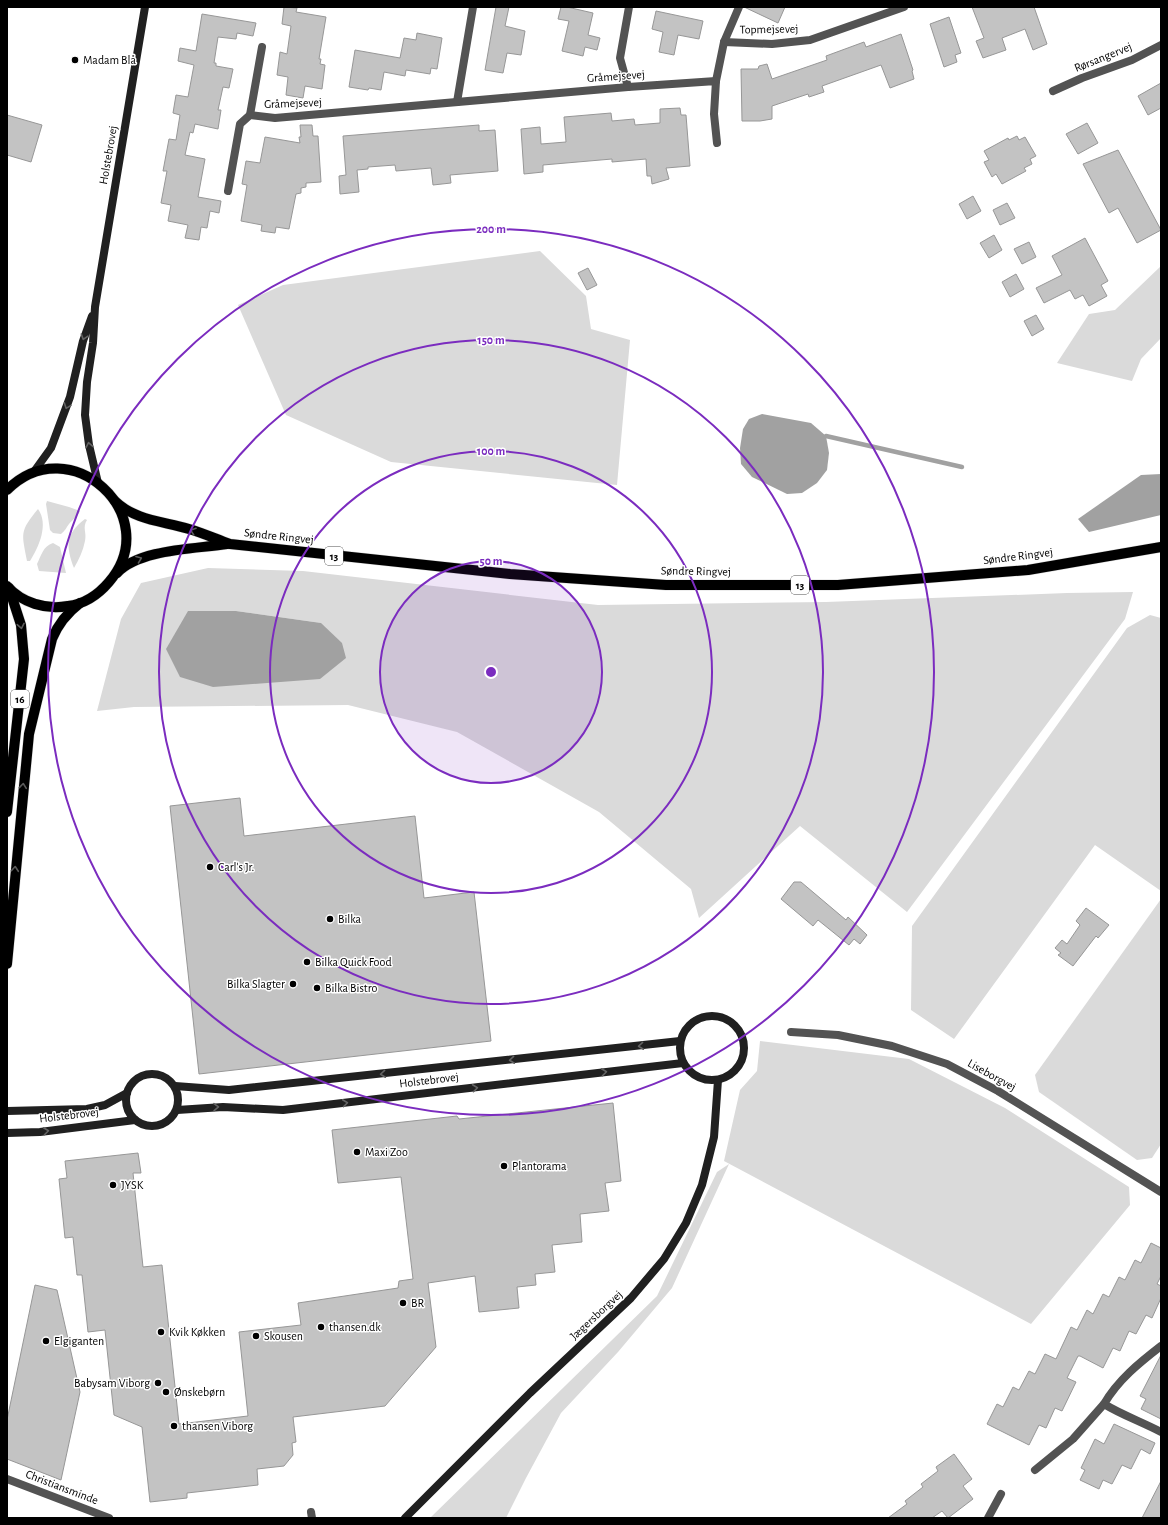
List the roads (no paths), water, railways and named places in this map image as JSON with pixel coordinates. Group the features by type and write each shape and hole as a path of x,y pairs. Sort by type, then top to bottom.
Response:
{"main road":[{"name":"13","path":"7,488 33,473 50,469 78,472 98,483 115,501 123,520 125,540 122,561 112,579 98,593 80,603 64,607 48,607 27,601 8,587"},
{"name":"Søndre Ringvej","path":"115,501 123,509 140,517 188,529 230,544"},
{"name":"Søndre Ringvej","path":"112,579 125,566 143,557 164,552 230,544 510,574 666,585 838,585 1028,570 1161,547"},
{"name":"16","path":"7,812 24,659 21,625 8,587"},
{"name":"16","path":"7,964 29,734 54,634 60,622 80,603"}],"street":[{"name":"Holstebrovej","path":"98,483 88,445 85,415 87,382 93,343 95,307 145,7"},
{"path":"457,102 473,7"},
{"path":"628,87 620,58 629,7"},
{"path":"717,143 714,114 716,81 724,42 739,7"},
{"name":"Topmejsevej","path":"724,42 772,44 810,40 904,7"},
{"name":"Rørsangervej","path":"1053,91 1082,78 1132,60 1161,45"},
{"name":"Gråmejsevej","path":"228,191 240,124 250,115 262,47"},
{"name":"Gråmejsevej","path":"250,115 275,118 628,87 716,81"},
{"name":"Holstebrovej","path":"33,473 51,448 70,397 83,341 95,307"},
{"path":"714,1015 732,1022 739,1030 744,1039 742,1060 736,1069 728,1076 718,1080 708,1080 698,1077 689,1071 683,1063 680,1052 680,1042 683,1033 695,1020 704,1016 714,1015"},
{"name":"Liseborgvej","path":"791,1032 838,1035 892,1046 946,1064 998,1091 1161,1192"},
{"name":"Holstebrovej","path":"175,1086 229,1090 680,1042"},
{"name":"Holstebrovej","path":"177,1110 222,1107 283,1110 683,1063"},
{"path":"155,1073 163,1075 175,1086 179,1098 177,1110 166,1122 158,1125 146,1125 135,1120 127,1108 127,1093 134,1081 147,1074 155,1073"},
{"name":"Jægersborgvej","path":"405,1518 530,1393 632,1298 664,1259 686,1223 702,1184 714,1137 718,1080"},
{"name":"Holstebrovej","path":"7,1111 87,1109 106,1104 127,1093"},
{"name":"Holstebrovej","path":"7,1133 40,1132 135,1120"},
{"path":"1035,1470 1073,1439 1104,1404 1113,1390 1136,1365 1161,1346"},
{"path":"1104,1404 1161,1432"},
{"name":"Christiansminde","path":"7,1479 109,1518"},
{"path":"988,1518 1001,1494"}],"waterway":[{"path":"826,436 962,467"}],"place":[{"name":"Madam Blå","path":"75,60"},
{"name":"Carl's Jr.","path":"210,867"},
{"name":"Bilka","path":"330,919"},
{"name":"Bilka Quick Food","path":"307,962"},
{"name":"Bilka Slagter","path":"293,984"},
{"name":"Bilka Bistro","path":"317,988"},
{"name":"Maxi Zoo","path":"357,1152"},
{"name":"Plantorama","path":"504,1166"},
{"name":"JYSK","path":"113,1185"},
{"name":"BR","path":"403,1303"},
{"name":"thansen.dk","path":"321,1327"},
{"name":"Kvik Køkken","path":"161,1332"},
{"name":"Skousen","path":"256,1336"},
{"name":"Elgiganten","path":"46,1341"},
{"name":"Babysam Viborg","path":"158,1383"},
{"name":"Ønskebørn","path":"166,1392"},
{"name":"thansen Viborg","path":"174,1426"}]}
